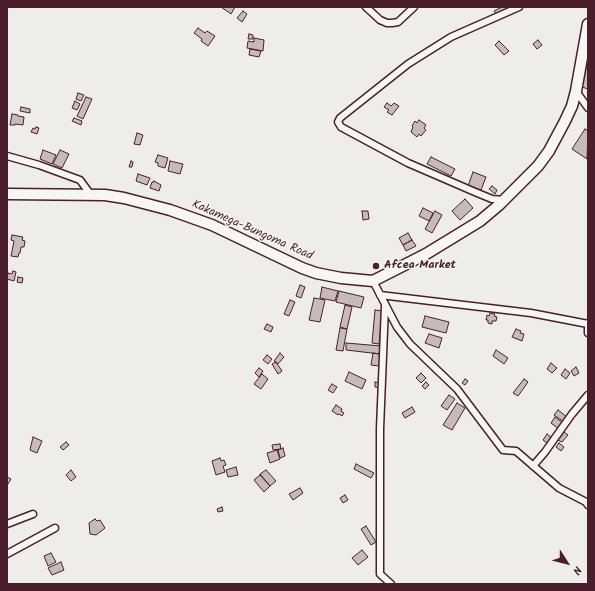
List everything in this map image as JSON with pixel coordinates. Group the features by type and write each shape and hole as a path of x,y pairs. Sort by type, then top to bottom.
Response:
{"main road":[{"name":"Kakamega-Bungoma Road","path":"7,194 92,194 124,198 212,225 302,268 316,273 341,278 373,280 426,254 480,222 538,166 549,151 572,106 588,24"}],"street":[{"path":"366,7 380,20 387,23 392,23 398,22 414,7"},
{"path":"504,200 492,199 408,163 341,128 338,122 340,118 408,64 451,37 519,7"},
{"path":"576,91 588,108"},
{"path":"7,156 39,165 80,180 92,194"},
{"path":"373,280 397,327 410,344 457,389 503,450 516,451 558,488 586,502 588,505"},
{"path":"380,295 531,313 588,324 588,333"},
{"path":"385,305 380,429 380,574 391,584"},
{"path":"533,466 588,395"},
{"path":"7,524 33,514"},
{"path":"7,554 55,528"}],"building":[{"path":"221,7 235,7 231,14"},
{"path":"502,7 513,7 497,15 494,11"},
{"path":"243,11 247,14 242,22 237,18"},
{"path":"198,28 205,33 207,31 215,36 208,46 194,33"},
{"path":"249,34 253,35 253,39 248,39"},
{"path":"254,38 264,40 263,51 247,48 248,41 254,42"},
{"path":"538,40 542,45 537,49 533,44"},
{"path":"499,41 509,51 504,55 495,45"},
{"path":"250,49 261,51 259,57 249,55"},
{"path":"588,59 588,89 582,87"},
{"path":"78,93 84,95 81,101 76,99"},
{"path":"86,97 92,99 83,119 77,116"},
{"path":"75,101 80,104 77,110 72,108"},
{"path":"387,103 391,106 394,103 399,106 392,115 387,112 389,110 384,107"},
{"path":"21,107 30,109 30,113 20,111"},
{"path":"12,114 24,117 23,125 10,125"},
{"path":"74,118 82,121 81,125 72,121"},
{"path":"419,120 426,125 424,128 426,130 421,136 419,134 417,137 411,132 415,121 417,123"},
{"path":"36,127 39,128 37,134 31,132 33,128 35,129"},
{"path":"585,129 588,131 587,159 572,149"},
{"path":"137,133 143,135 140,145 134,144"},
{"path":"43,150 56,155 52,164 40,159"},
{"path":"60,150 69,154 62,168 53,164"},
{"path":"158,155 168,158 165,168 158,166 158,163 155,162"},
{"path":"431,157 455,169 451,176 427,164"},
{"path":"131,161 133,162 132,167 129,167"},
{"path":"170,161 183,164 180,174 168,171"},
{"path":"473,172 486,177 481,190 468,186"},
{"path":"138,174 150,178 147,185 136,181"},
{"path":"154,181 161,185 159,191 150,188 152,182"},
{"path":"492,186 497,190 495,194 489,189"},
{"path":"465,199 473,208 460,220 452,211"},
{"path":"423,208 433,213 429,221 419,216"},
{"path":"362,211 368,211 369,219 363,220"},
{"path":"435,211 442,215 432,233 425,229"},
{"path":"408,233 412,240 403,245 399,238"},
{"path":"12,235 23,237 22,240 25,241 24,247 21,247 18,257 11,256 14,241 11,240"},
{"path":"412,240 416,246 406,251 403,245"},
{"path":"13,271 16,272 14,281 7,279 8,273 12,274"},
{"path":"18,277 23,278 22,283 17,282"},
{"path":"300,285 305,287 301,298 296,296"},
{"path":"322,287 338,291 335,301 320,298"},
{"path":"339,291 364,297 361,308 336,302"},
{"path":"314,298 325,300 320,322 309,320"},
{"path":"290,300 295,302 289,316 284,314"},
{"path":"345,305 352,307 347,329 340,327"},
{"path":"375,310 383,311 379,344 372,343"},
{"path":"490,313 495,314 494,316 497,317 496,321 492,321 492,324 488,323 488,320 486,320 487,315 489,316"},
{"path":"425,316 449,322 446,333 422,327"},
{"path":"267,324 273,327 271,332 264,329"},
{"path":"340,328 347,329 343,351 336,350"},
{"path":"516,329 521,331 520,333 524,334 522,341 512,337"},
{"path":"429,334 442,338 439,348 425,343"},
{"path":"346,343 381,346 380,354 346,350"},
{"path":"496,350 508,358 504,364 493,356"},
{"path":"280,353 284,357 278,364 274,361"},
{"path":"373,353 380,354 379,366 371,365"},
{"path":"267,355 272,359 268,364 263,360"},
{"path":"276,362 282,371 278,374 272,364"},
{"path":"551,363 557,368 552,373 547,369"},
{"path":"576,367 579,373 574,376 571,371"},
{"path":"259,368 263,371 259,377 255,373"},
{"path":"565,369 570,373 566,379 561,375"},
{"path":"349,372 366,380 362,389 345,381"},
{"path":"421,373 426,378 421,383 416,378"},
{"path":"262,374 268,379 261,389 254,384"},
{"path":"465,379 468,381 465,385 462,383"},
{"path":"524,379 528,382 518,396 513,393"},
{"path":"375,382 381,383 381,388 375,387"},
{"path":"426,382 429,385 425,389 422,386"},
{"path":"332,384 337,387 333,393 328,390"},
{"path":"449,395 455,399 447,410 441,406"},
{"path":"457,403 465,408 452,430 443,425"},
{"path":"336,405 342,409 341,411 344,413 342,416 332,411"},
{"path":"412,407 415,412 405,418 402,413"},
{"path":"558,410 567,417 564,422 554,415"},
{"path":"555,417 563,423 559,429 551,423"},
{"path":"564,432 568,435 562,442 558,440"},
{"path":"547,434 551,437 547,443 543,440"},
{"path":"33,437 42,441 37,453 30,450"},
{"path":"66,442 69,445 63,450 60,447"},
{"path":"559,443 564,447 561,451 556,447"},
{"path":"280,444 281,449 273,450 272,445"},
{"path":"283,448 285,456 280,458 278,450"},
{"path":"277,450 280,459 270,463 267,453"},
{"path":"220,458 221,461 224,460 226,465 223,466 225,472 216,475 212,461"},
{"path":"356,464 374,473 371,478 354,469"},
{"path":"236,467 238,475 228,477 226,470"},
{"path":"71,470 76,477 71,481 66,475"},
{"path":"266,470 276,481 270,486 260,474"},
{"path":"260,475 270,486 264,492 254,480"},
{"path":"7,477 11,479 8,484 7,483"},
{"path":"300,488 303,493 293,500 289,494"},
{"path":"345,495 348,500 343,503 340,498"},
{"path":"222,507 223,511 218,512 217,509"},
{"path":"95,519 97,521 100,520 105,528 96,535 90,534 89,523"},
{"path":"366,526 376,542 371,545 361,529"},
{"path":"362,550 368,557 358,565 352,558"},
{"path":"51,553 56,562 48,566 44,556"},
{"path":"61,562 64,570 52,575 48,568"}],"place":[{"name":"Afcea Market","path":"376,266"}]}
